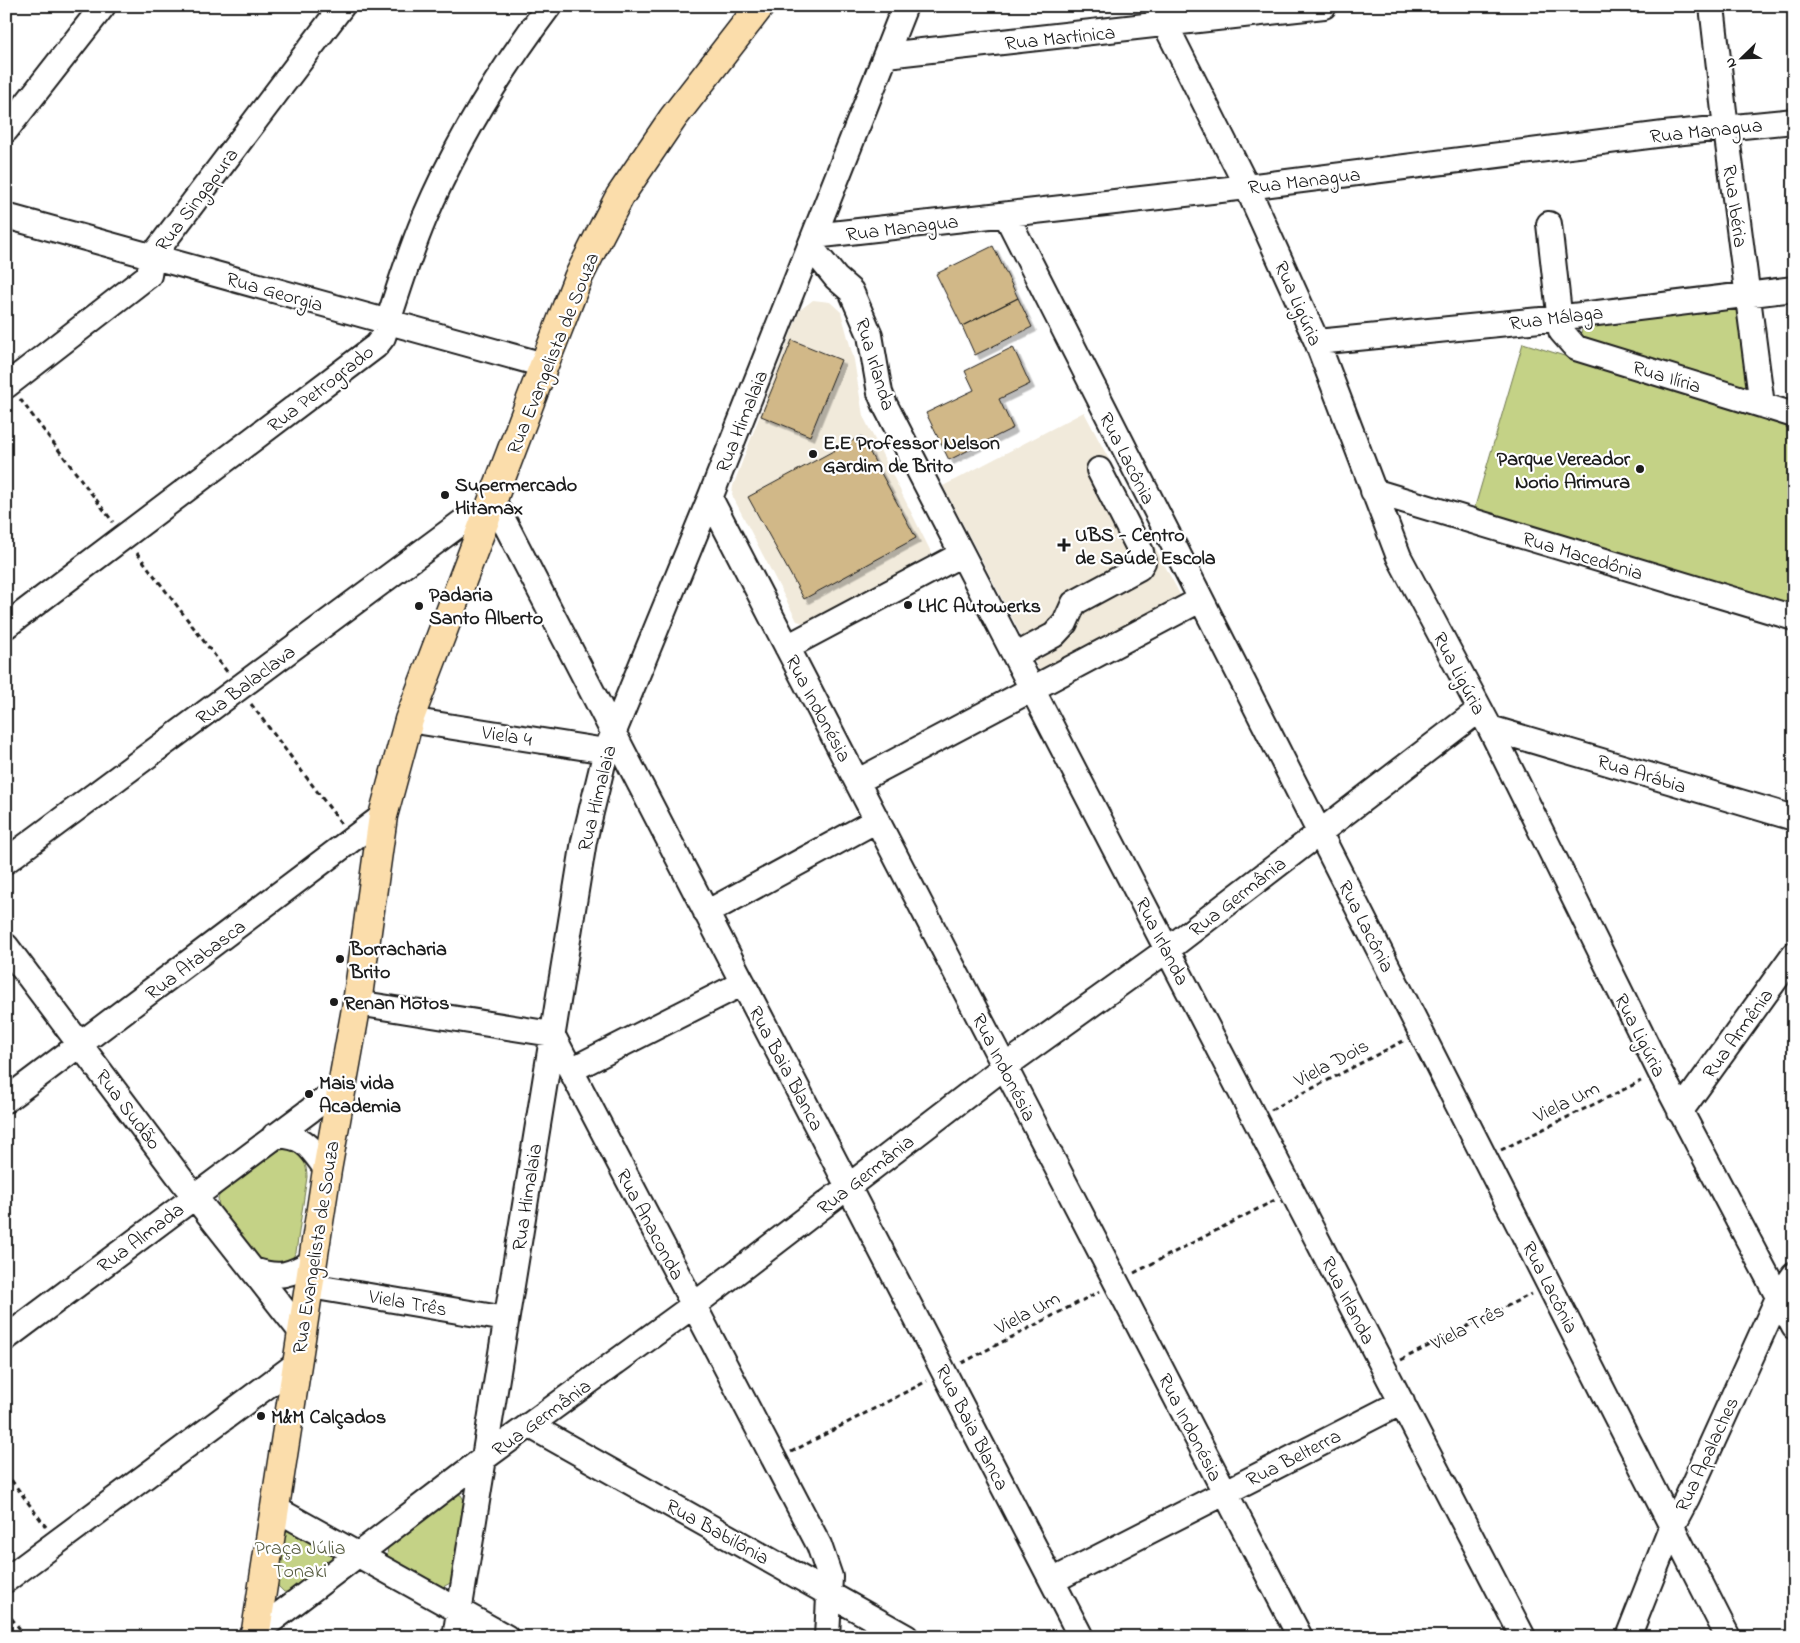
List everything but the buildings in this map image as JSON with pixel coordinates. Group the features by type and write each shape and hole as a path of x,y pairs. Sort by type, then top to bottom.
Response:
{"main road":[{"name":"Rua Evangelista de Souza","path":"298,1363 340,1088 357,1003 383,816 409,720 578,278 620,196 673,118 760,6"},
{"path":"253,1635 276,1509 298,1363"}],"street":[{"path":"6,130 103,6"},
{"name":"Rua Singapura","path":"8,385 149,275 152,256 342,6"},
{"name":"Rua Petrogrado","path":"6,626 376,346 388,322 424,220 454,156 517,50 549,6"},
{"name":"Rua Himalaia","path":"455,1637 584,841 609,742 710,498 905,6"},
{"name":"Rua Martinica","path":"886,55 1161,16 1324,6"},
{"name":"Rua Ibéria","path":"1712,6 1726,130 1749,294 1762,405"},
{"name":"Rua Ligúria","path":"1161,16 1247,187 1317,342 1399,557 1484,719 1680,1112 1794,1327"},
{"name":"Rua Managua","path":"812,241 1006,215 1247,187 1664,134 1726,130 1794,121"},
{"name":"Rua Lacônia","path":"1006,215 1728,1637"},
{"name":"Rua Georgia","path":"6,216 544,365"},
{"name":"Rua Ilíria","path":"1549,224 1559,317 1564,337 1576,348 1794,415"},
{"name":"Rua Irlanda","path":"812,241 836,278 851,291 870,335 880,393 885,405 1524,1637"},
{"name":"Rua Málaga","path":"1317,342 1559,317 1794,289"},
{"path":"1015,656 1054,635 1065,623 1074,603 1131,574 1139,568 1142,562 1141,552 1099,470"},
{"name":"Rua Macedônia","path":"1373,491 1794,618"},
{"name":"Rua Indonésia","path":"710,498 1300,1637"},
{"name":"Rua Balaclava","path":"6,861 465,520 490,506"},
{"name":"Rua Baia Blanca","path":"490,506 609,742 706,913 1081,1637"},
{"path":"787,647 962,554"},
{"path":"858,781 1200,600"},
{"name":"Rua Arábia","path":"1484,719 1794,818"},
{"name":"Rua Germânia","path":"253,1635 483,1459 694,1305 1004,1067 1167,950 1320,833 1484,719"},
{"name":"Viela 4","path":"409,720 609,742"},
{"name":"Rua Atabasca","path":"6,1100 383,816"},
{"path":"706,913 877,820"},
{"name":"Rua Sudão","path":"6,946 194,1196 302,1333"},
{"name":"Rua Armênia","path":"1680,1112 1794,954"},
{"path":"571,1070 742,984"},
{"path":"357,1003 552,1034"},
{"name":"Rua Anaconda","path":"552,1034 819,1545 828,1567 830,1594 827,1637"},
{"name":"Rua Almada","path":"6,1338 340,1088"},
{"path":"274,1136 286,1135 302,1140 309,1146 327,1170"},
{"path":"253,1270 281,1276 311,1274"},
{"name":"Viela Três","path":"311,1274 506,1318"},
{"name":"Rua Apalaches","path":"1628,1637 1672,1526 1687,1498 1778,1298 1794,1275"},
{"name":"Rua Evangelista de Souza","path":"6,1580 298,1363"},
{"path":"258,1393 275,1393 282,1396 291,1410"},
{"name":"Rua Belterra","path":"1052,1581 1224,1491 1402,1402"},
{"name":"Rua Babilônia","path":"530,1425 906,1637"},
{"path":"276,1509 506,1637"}],"path":[{"path":"8,385 353,839"},
{"name":"Viela Dois","path":"1255,1118 1421,1032"},
{"name":"Viela Um","path":"1485,1158 1660,1072"},
{"name":"Viela Um","path":"775,1460 1292,1191"},
{"name":"Viela Três","path":"1384,1368 1549,1284"},
{"path":"6,1473 57,1541"},
{"path":"6,1610 26,1637"}],"shaded area":[{"name":"E.E Professor Nelson Gardim de Brito","path":"813,300 830,302 841,312 854,360 863,416 932,554 804,623 797,621 732,495 733,486 800,310"},
{"name":"UBS - Centro de Saúde Escola","path":"1084,412 1185,604 1043,677 943,486"}],"green space":[{"path":"1739,310 1749,384 1741,388 1582,338 1580,334 1583,328 1587,326"},
{"name":"Parque Vereador Norio Arimura","path":"1523,343 1794,428 1794,606 1474,510"},
{"path":"286,1149 296,1152 302,1158 306,1167 307,1177 296,1252 292,1259 276,1267 255,1258 219,1208 218,1198 222,1190 273,1152"},
{"path":"457,1494 461,1495 466,1504 452,1582 443,1587 390,1559 387,1556 388,1546"},
{"name":"Praça Júlia Tonaki","path":"290,1529 338,1557 291,1592 284,1592 276,1584 285,1530"}],"place":[{"name":"E.E Professor Nelson Gardim de Brito","path":"813,454"},
{"name":"Parque Vereador Norio Arimura","path":"1640,469"},
{"name":"Supermercado Hitamax","path":"445,495"},
{"name":"UBS - Centro de Saúde Escola","path":"1064,545"},
{"name":"LHC Autowerks","path":"908,605"},
{"name":"Padaria Santo Alberto","path":"419,606"},
{"name":"Borracharia Brito","path":"340,959"},
{"name":"Renan Motos","path":"334,1002"},
{"name":"Mais vida Academia","path":"309,1094"},
{"name":"M&M Calçados","path":"261,1416"}]}
